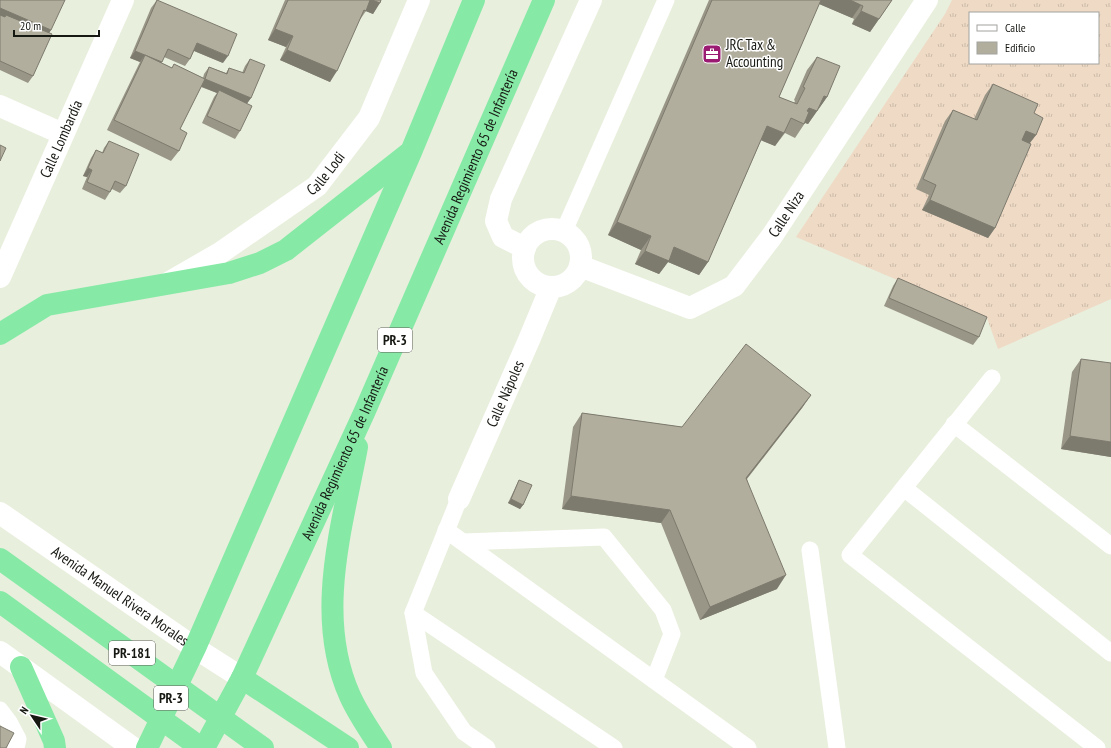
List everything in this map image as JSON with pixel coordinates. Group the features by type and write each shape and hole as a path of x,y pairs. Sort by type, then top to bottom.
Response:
{"highway":[{"name":"PR-3","path":"147,748 195,648 411,152 474,0"},
{"name":"Avenida Regimiento 65 de Infantería","path":"204,748 242,678 364,413 544,0"},
{"path":"0,334 47,305 229,274 260,264 286,250 411,152"},
{"path":"364,413 334,568 331,617 337,658 349,695 381,748"},
{"name":"PR-181","path":"0,559 263,748"},
{"name":"PR-181","path":"0,602 201,748"},
{"path":"21,667 54,741 55,748"},
{"path":"242,678 348,748"}],"street":[{"name":"Calle Lombardía","path":"0,277 123,0"},
{"name":"Calle Lodi","path":"163,285 220,253 318,186 369,118 418,0"},
{"path":"525,248 503,237 496,221 501,199 591,0"},
{"name":"Calle Niza","path":"580,266 690,308 734,286 772,236 927,0"},
{"path":"0,106 63,134"},
{"path":"555,229 564,231 572,236 578,244 581,253 578,272 572,280 564,285 554,287 545,286 536,282 529,276 523,258 525,248 529,240 545,230 555,229"},
{"name":"Calle Nápoles","path":"459,499 551,287"},
{"name":"Avenida Manuel Rivera Morales","path":"0,513 195,648 242,678"},
{"path":"0,652 133,748"}],"lane":[{"path":"564,231 666,0"},
{"path":"992,378 850,555 1097,748"},
{"path":"954,424 1111,546"},
{"path":"904,488 1111,653"},
{"path":"459,499 413,613 424,673 464,732 487,748"},
{"path":"446,530 748,748"},
{"path":"464,542 604,537 663,610 672,634 654,680"},
{"path":"810,550 837,748"},
{"path":"413,613 614,748"},
{"path":"0,710 9,722 18,739 16,748"}],"green space":[{"path":"952,0 1111,0 1111,299 998,349 987,318 796,237 945,14"}],"building":[{"path":"0,0 65,0 51,30 0,8"},
{"path":"157,0 237,34 228,56 197,43 190,59 168,49 162,62 135,51"},
{"path":"288,0 370,0 366,11 364,10 337,71 287,50 293,36 275,29"},
{"path":"372,0 381,0 380,3"},
{"path":"712,0 821,0 779,97 797,104 817,57 840,66 827,97 824,96 817,111 809,108 804,124 791,118 784,133 767,126 708,262 674,247 669,261 645,251 651,236 617,222"},
{"path":"850,0 892,0 879,19 861,11 863,6"},
{"path":"0,15 5,17 6,15 52,34 33,76 0,61"},
{"path":"145,55 172,68 174,64 205,79 180,129 187,133 179,151 114,120"},
{"path":"250,59 265,65 251,98 205,79 209,67 227,74 229,68 244,73"},
{"path":"993,84 1038,104 1034,113 1043,118 1036,135 1026,131 1022,140 1031,144 995,228 930,200 936,185 923,179 953,110 977,120"},
{"path":"219,90 252,106 240,131 207,116"},
{"path":"109,141 139,154 126,186 115,181 110,192 87,182 92,170 88,168 96,150 103,153"},
{"path":"0,145 6,148 0,161"},
{"path":"898,278 987,317 979,337 889,298"},
{"path":"746,344 811,395 746,478 786,575 710,607 670,510 571,496 582,413 682,427"},
{"path":"1081,359 1111,363 1111,442 1070,436"},
{"path":"519,480 532,485 523,505 511,499"},
{"path":"0,726 14,733 6,748 0,748"}],"place":[{"name":"JRC Tax & Accounting","path":"712,54"}]}
